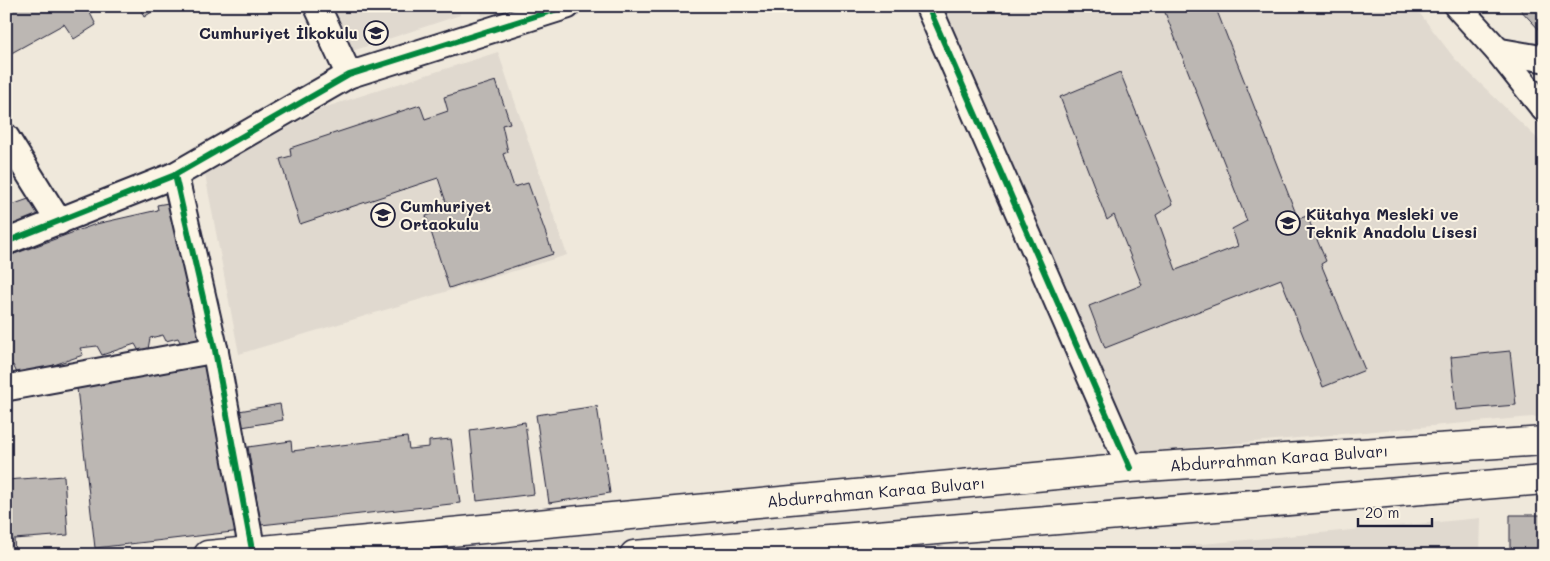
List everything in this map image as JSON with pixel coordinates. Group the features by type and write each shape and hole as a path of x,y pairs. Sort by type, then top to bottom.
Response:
{"main road":[{"name":"Abdurrahman Karaa Bulvarı","path":"208,555 1130,468 1544,441"},
{"path":"634,555 1544,480"}],"street":[{"path":"317,6 349,75"},
{"path":"6,242 60,222 175,174 349,75 567,6"},
{"path":"928,6 1130,468"},
{"path":"1457,6 1498,51 1544,109"},
{"path":"1498,51 1544,59"},
{"path":"6,137 60,222"},
{"path":"175,174 215,350 252,550"},
{"path":"6,388 215,350"}],"shaded area":[{"name":"Cumhuriyet İlkokulu","path":"334,6 458,6 460,15 352,51"},
{"path":"479,6 513,6 482,16"},
{"name":"Kütahya Mesleki ve Teknik Anadolu Lisesi","path":"938,6 1414,6 1455,59 1544,145 1544,416 1131,453"},
{"name":"Cumhuriyet Ortaokulu","path":"498,52 567,255 239,354 205,174 323,108"},
{"path":"1481,518 1480,555 1158,555 1159,548"}],"building":[{"path":"6,6 102,6 90,13 96,25 74,39 64,24 6,56"},
{"path":"139,6 161,6 144,17"},
{"path":"1172,6 1215,6 1298,219 1307,216 1326,261 1321,264 1365,370 1323,387 1281,279 1105,348 1089,306 1142,285 1114,215 1107,220 1060,97 1120,72 1173,204 1156,215 1176,270 1238,246 1232,229 1247,221 1164,10"},
{"path":"1517,6 1544,6 1544,35"},
{"path":"496,81 510,123 502,125 508,152 503,154 514,187 528,183 553,254 449,288 426,216 448,208 438,178 300,224 280,159 291,156 290,148 420,105 425,119 448,111 444,97"},
{"path":"34,197 44,220 6,234 6,207"},
{"path":"174,202 206,339 181,344 178,338 166,341 163,335 150,338 148,349 139,351 135,344 102,355 97,346 80,348 83,355 19,377 13,365 6,368 6,257 96,224 158,210 157,205"},
{"path":"1510,351 1516,405 1456,410 1451,357"},
{"path":"209,364 241,531 95,548 77,388"},
{"path":"280,404 283,420 242,427 239,411"},
{"path":"597,406 610,493 549,503 536,415"},
{"path":"525,422 534,494 477,501 470,430"},
{"path":"407,437 409,449 429,447 429,441 451,439 460,503 261,525 248,447 291,441 292,451"},
{"path":"64,476 68,535 14,539 15,552 6,552 6,480"},
{"path":"1510,515 1544,515 1544,555 1538,555 1538,553 1510,553"}],"cycle path":[{"path":"6,242 175,175 349,75 567,6"},
{"path":"928,6 1130,468"},
{"path":"175,175 215,350 252,550"}],"place":[{"name":"Cumhuriyet İlkokulu","path":"376,33"},
{"name":"Cumhuriyet Ortaokulu","path":"383,215"},
{"name":"Kütahya Mesleki ve Teknik Anadolu Lisesi","path":"1288,223"}]}
